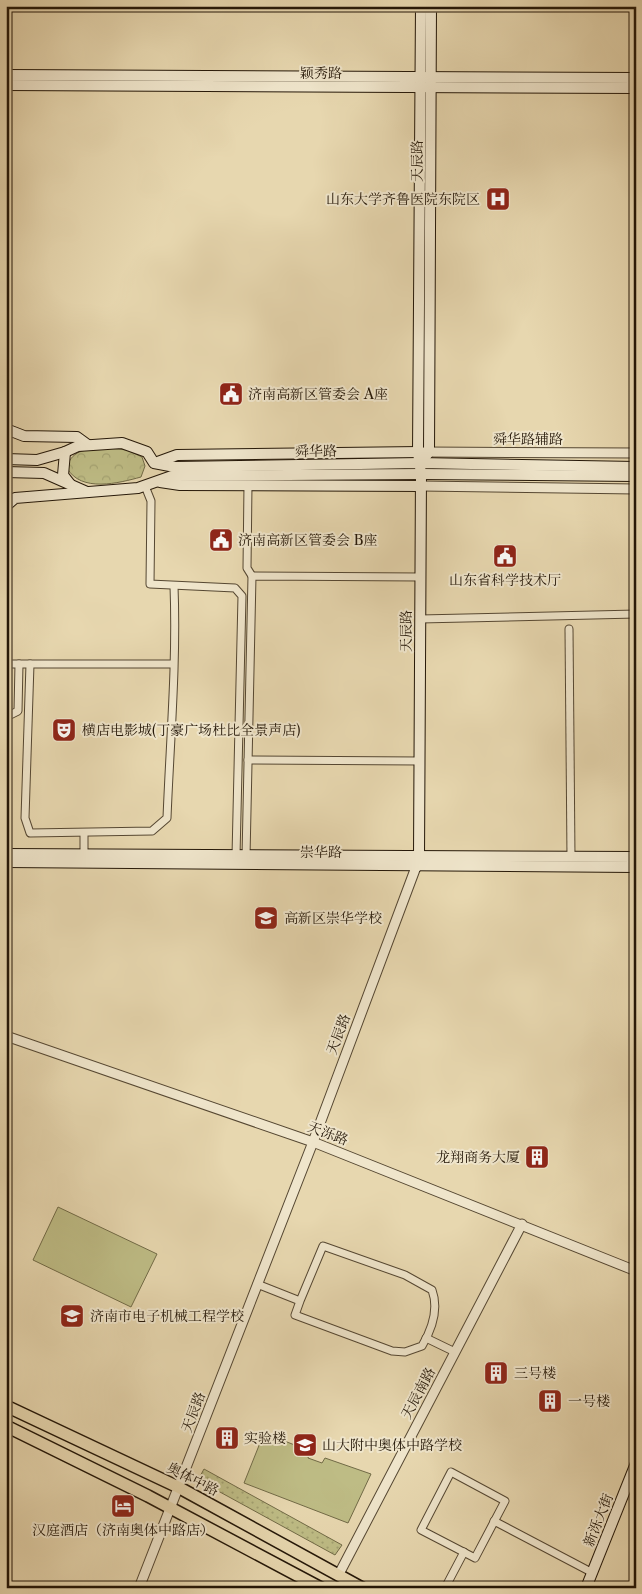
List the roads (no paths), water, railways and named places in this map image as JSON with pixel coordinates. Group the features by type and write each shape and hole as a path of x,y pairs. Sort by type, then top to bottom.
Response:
{"main road":[{"name":"天辰路","path":"421,6 426,82"},
{"name":"天辰路","path":"417,862 426,82 431,6"},
{"name":"颖秀路","path":"6,74 636,88"},
{"name":"颖秀路","path":"6,85 426,82 636,78"},
{"path":"6,429 24,436 78,437 88,445"},
{"path":"6,459 37,460 78,446 122,443 147,452 154,463 149,484 421,486"},
{"path":"65,452 63,475 71,485"},
{"name":"舜华路","path":"154,463 176,467 422,455 636,467"},
{"name":"舜华路","path":"6,472 44,474 91,493 149,484 179,476 421,474 636,476"},
{"path":"6,506 15,498 32,495 91,493"},
{"name":"崇华路","path":"6,854 241,856 636,867"},
{"name":"崇华路","path":"6,862 417,862 636,857"},
{"name":"奥体中路","path":"6,1406 178,1486 362,1588"},
{"path":"6,1426 170,1507 321,1588"},
{"name":"新泺大街","path":"586,1588 636,1463"}],"street":[{"name":"舜华路辅路","path":"422,455 636,453"},
{"path":"149,484 151,501 150,584 235,588 242,596 241,856"},
{"path":"241,856 248,760 252,576 247,568 248,485"},
{"path":"421,486 636,489"},
{"path":"252,576 420,577"},
{"path":"30,664 24,818 30,833 84,834 152,831 167,818 174,586"},
{"path":"420,619 636,614"},
{"path":"569,629 571,857"},
{"path":"6,664 173,664"},
{"path":"6,717 18,711 19,664"},
{"path":"248,760 419,761"},
{"path":"84,834 84,856"},
{"name":"天辰路","path":"139,1588 313,1142 417,862"},
{"name":"天泺路","path":"6,1036 313,1142 636,1271"},
{"name":"天辰南路","path":"339,1574 522,1224"},
{"path":"323,1246 405,1275 432,1290 435,1298 434,1322 422,1346 406,1352 392,1351 295,1315 300,1301 323,1246"},
{"path":"257,1284 300,1301"},
{"path":"426,1338 455,1352"},
{"path":"450,1472 505,1501 475,1558 464,1552 421,1530 450,1472"},
{"path":"494,1521 591,1572"},
{"path":"445,1588 464,1552"}],"place":[{"name":"山东大学齐鲁医院东院区","path":"498,199"},
{"name":"济南高新区管委会 A座","path":"231,394"},
{"name":"济南高新区管委会 B座","path":"221,540"},
{"name":"山东省科学技术厅","path":"505,556"},
{"name":"横店电影城(丁豪广场杜比全景声店)","path":"64,730"},
{"name":"高新区崇华学校","path":"266,918"},
{"name":"龙翔商务大厦","path":"537,1157"},
{"name":"济南市电子机械工程学校","path":"72,1316"},
{"name":"三号楼","path":"496,1373"},
{"name":"一号楼","path":"550,1401"},
{"name":"实验楼","path":"227,1438"},
{"name":"山大附中奥体中路学校","path":"305,1445"},
{"name":"汉庭酒店（济南奥体中路店）","path":"123,1506"}]}
